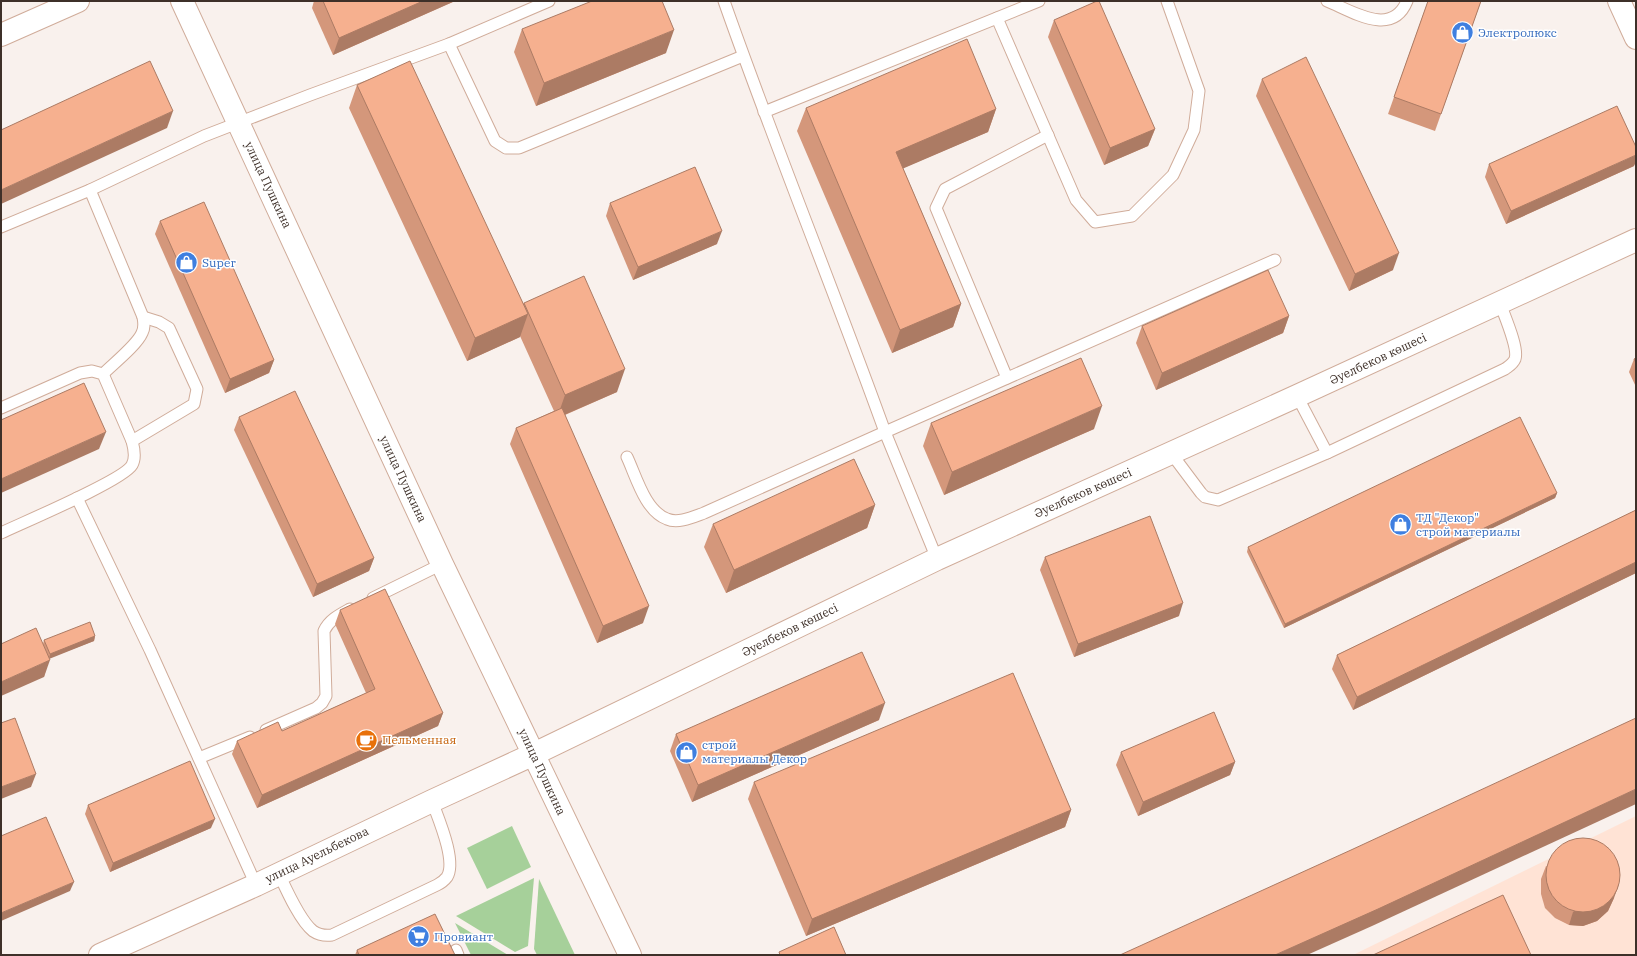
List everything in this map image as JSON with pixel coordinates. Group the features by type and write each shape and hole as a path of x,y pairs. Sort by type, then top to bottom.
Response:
{"street":[{"path":"1,35 78,1"},
{"name":"улица Пушкина","path":"182,1 240,123 442,564 630,955"},
{"path":"1619,1 1636,38"},
{"name":"Әуелбеков көшесі","path":"534,754 937,559 1636,240"},
{"name":"улица Ауельбекова","path":"100,955 124,950 432,800 534,754"}],"lane":[{"path":"1,227 90,190 204,136 449,44 549,1"},
{"path":"724,1 743,56 860,364 884,432 937,559"},
{"path":"764,112 1039,1"},
{"path":"997,18 1076,200 1095,222 1132,216 1173,175 1194,130 1199,91 1167,1"},
{"path":"1327,1 1379,21 1389,20 1398,16 1406,1"},
{"path":"449,44 495,141 506,148 519,148 743,56"},
{"path":"1007,378 936,208 945,189 1048,135"},
{"path":"90,190 143,317 144,325 142,334 137,340 103,374"},
{"path":"627,457 644,494 654,510 668,520 686,520 704,514 884,432 1275,260"},
{"path":"1171,453 1200,493 1205,497 1218,500 1326,453 1498,372 1511,364 1515,359 1515,348 1500,303"},
{"path":"132,441 194,404 197,389 169,328 159,322 143,317"},
{"path":"1,408 80,373 92,371 103,374"},
{"path":"1,533 77,498 123,474 132,465 135,452 132,441 103,374"},
{"path":"1297,396 1326,453"},
{"path":"77,498 150,650 256,885"},
{"path":"199,758 316,708 322,703 326,696 324,631 327,624 362,604 442,564"},
{"path":"279,874 304,920 313,931 325,936 332,935 437,885 443,882 447,877 450,864 442,828 432,800"}],"shaded area":[{"path":"1636,816 1636,955 1353,955"}],"green space":[{"path":"512,826 531,867 487,889 467,848"},
{"path":"534,878 528,946 515,952 456,916"},
{"path":"539,879 575,955 537,955 534,949"},
{"path":"455,923 508,955 471,955"}],"building":[{"path":"323,1 423,1 339,38"},
{"path":"592,1 662,1 674,30 544,83 522,29"},
{"path":"1099,1 1155,129 1110,148 1054,20"},
{"path":"1428,1 1481,1 1441,114 1394,97"},
{"path":"967,39 996,109 896,152 961,304 900,330 806,108"},
{"path":"1306,57 1399,253 1355,274 1262,79"},
{"path":"150,61 173,111 1,190 1,130"},
{"path":"410,61 528,314 475,338 357,85"},
{"path":"1617,106 1636,147 1636,155 1511,211 1489,164"},
{"path":"695,167 722,231 638,267 610,203"},
{"path":"204,202 274,360 230,379 160,221"},
{"path":"1268,270 1289,316 1162,373 1142,326"},
{"path":"584,276 625,369 565,395 524,303"},
{"path":"1081,358 1102,406 952,472 931,423"},
{"path":"84,383 106,432 1,479 1,420"},
{"path":"295,391 374,558 317,584 239,417"},
{"path":"562,408 649,606 603,626 516,428"},
{"name":"ТД \"Декор\" строй материалы","path":"1520,417 1557,493 1285,624 1248,547"},
{"path":"854,459 875,505 734,570 713,524"},
{"path":"1636,510 1636,562 1357,697 1337,655"},
{"path":"1150,516 1183,603 1078,644 1045,557"},
{"path":"385,589 443,713 262,795 237,741 278,722 282,731 375,689 340,610"},
{"path":"90,622 95,636 50,654 44,640"},
{"path":"36,628 50,660 1,682 1,644"},
{"path":"862,652 885,703 698,785 676,734"},
{"path":"1013,673 1071,810 812,919 754,782"},
{"path":"1214,712 1235,762 1143,802 1121,752"},
{"path":"15,718 36,774 1,787 1,723"},
{"path":"1636,718 1636,789 1378,909 1275,955 1120,955 1351,850"},
{"path":"190,761 215,819 113,863 88,805"},
{"path":"46,817 74,882 1,913 1,836"},
{"path":"1583,838 1604,844 1614,854 1620,875 1614,896 1604,906 1583,912 1562,906 1552,896 1546,875 1552,854 1562,844"},
{"path":"1503,895 1531,955 1373,955"},
{"name":"Провиант","path":"435,914 455,955 359,955 357,950"},
{"path":"834,927 846,955 780,955 779,952"}],"place":[{"name":"Электролюкс","path":"1463,33"},
{"name":"Super","path":"187,263"},
{"name":"ТД \"Декор\" строй материалы","path":"1401,525"},
{"name":"Пельменная","path":"367,740"},
{"name":"строй материалы Декор","path":"687,752"},
{"name":"Провиант","path":"419,937"}]}
